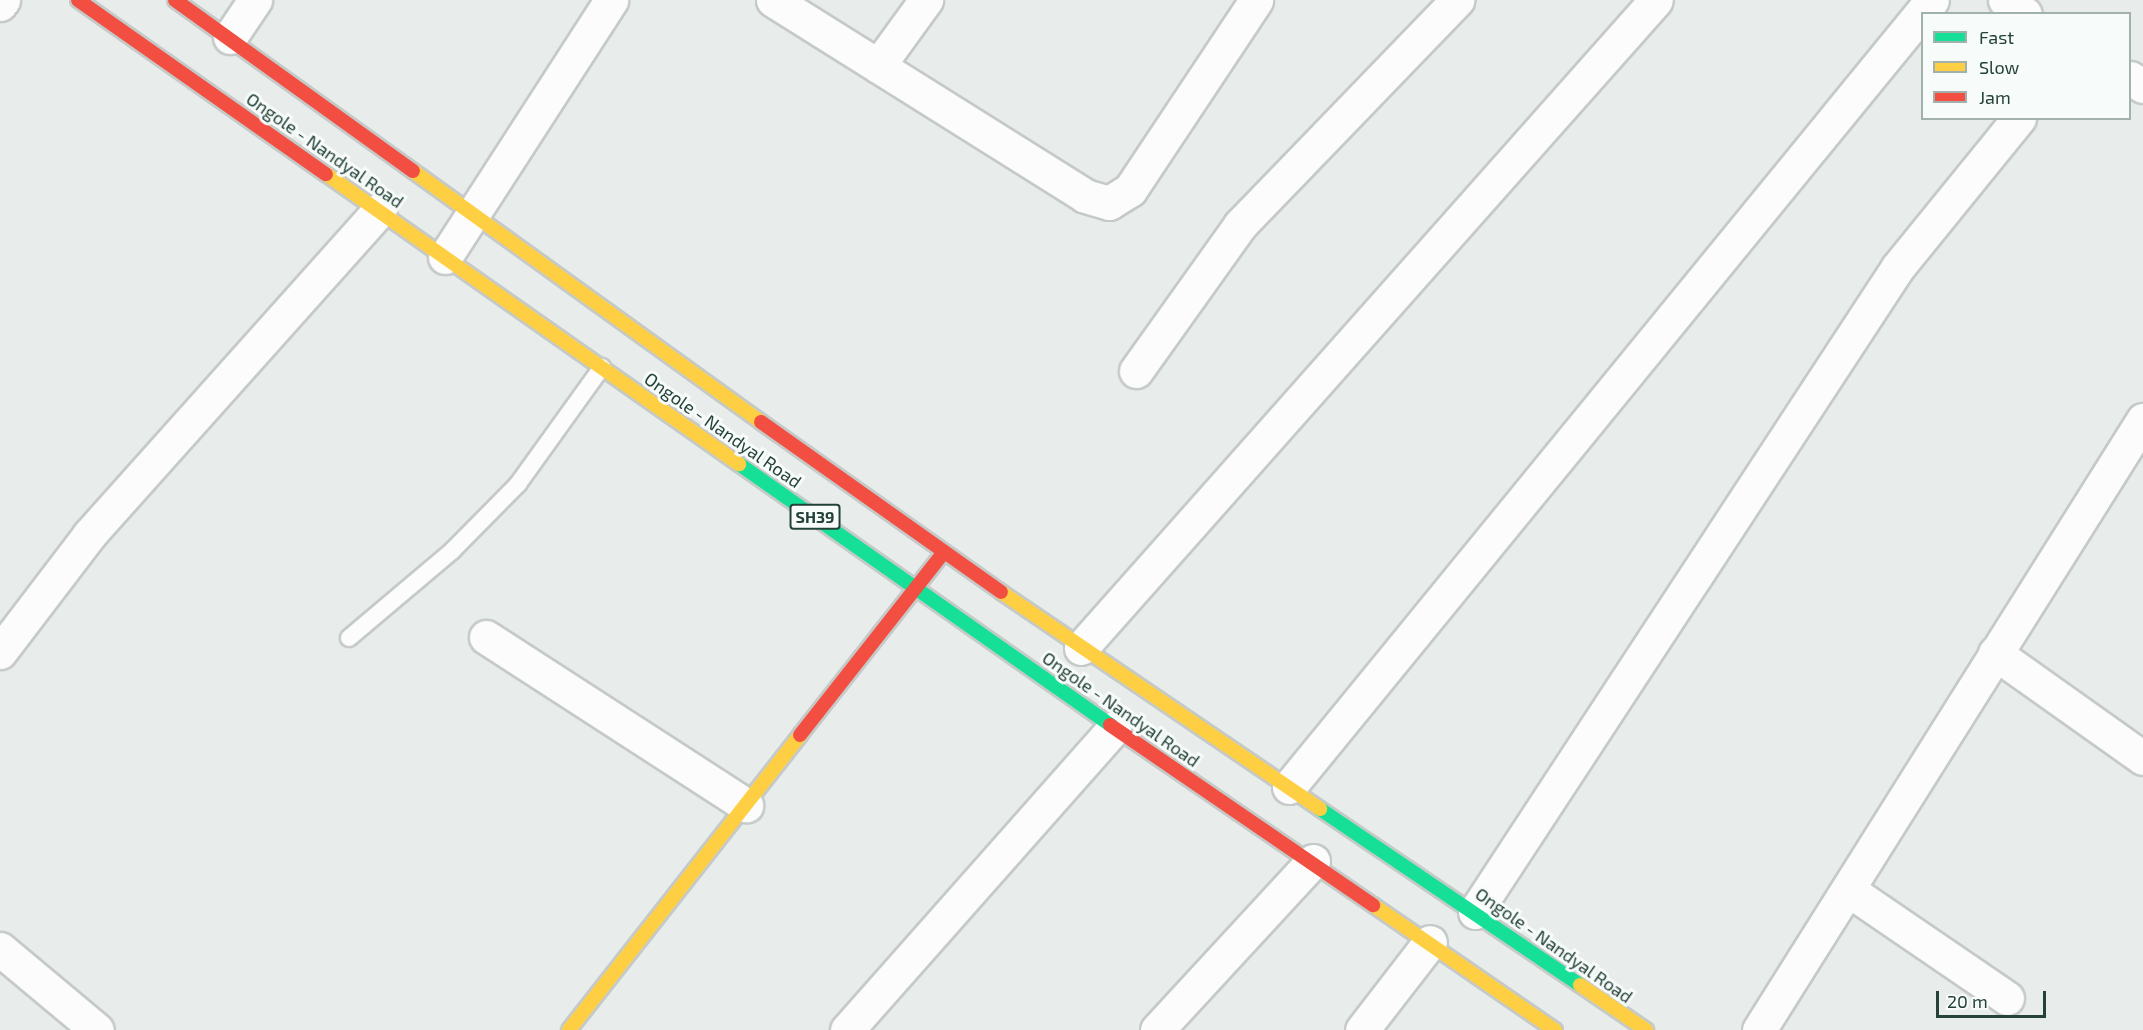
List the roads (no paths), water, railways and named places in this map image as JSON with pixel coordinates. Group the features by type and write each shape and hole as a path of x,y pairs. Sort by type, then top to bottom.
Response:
{"main road":[{"name":"Ongole - Nandyal Road","path":"78,0 380,210 1114,728 1313,861 1553,1029"},
{"name":"Ongole - Nandyal Road","path":"175,0 476,214 943,553 1646,1030"},
{"path":"569,1030 943,553"}],"street":[{"path":"0,4 3,0"},
{"path":"230,37 255,0"},
{"path":"446,257 476,214 611,0"},
{"path":"773,0 1085,196 1110,203 1130,190 1256,0"},
{"path":"878,66 926,0"},
{"path":"1136,371 1240,225 1457,0"},
{"path":"1081,648 1656,0"},
{"path":"1922,12 1932,0"},
{"path":"1289,787 1921,13"},
{"path":"1475,912 1898,267 2017,120"},
{"path":"0,652 89,535 380,210"},
{"path":"1759,1030 1850,891 1995,653 2143,420"},
{"path":"486,637 746,805"},
{"path":"1995,653 2143,758"},
{"path":"847,1030 1114,728"},
{"path":"1157,1030 1313,861"},
{"path":"1850,891 2007,998"},
{"path":"1362,1030 1430,942"},
{"path":"0,949 97,1030"}],"lane":[{"path":"349,638 453,550 518,484 602,367"}]}
